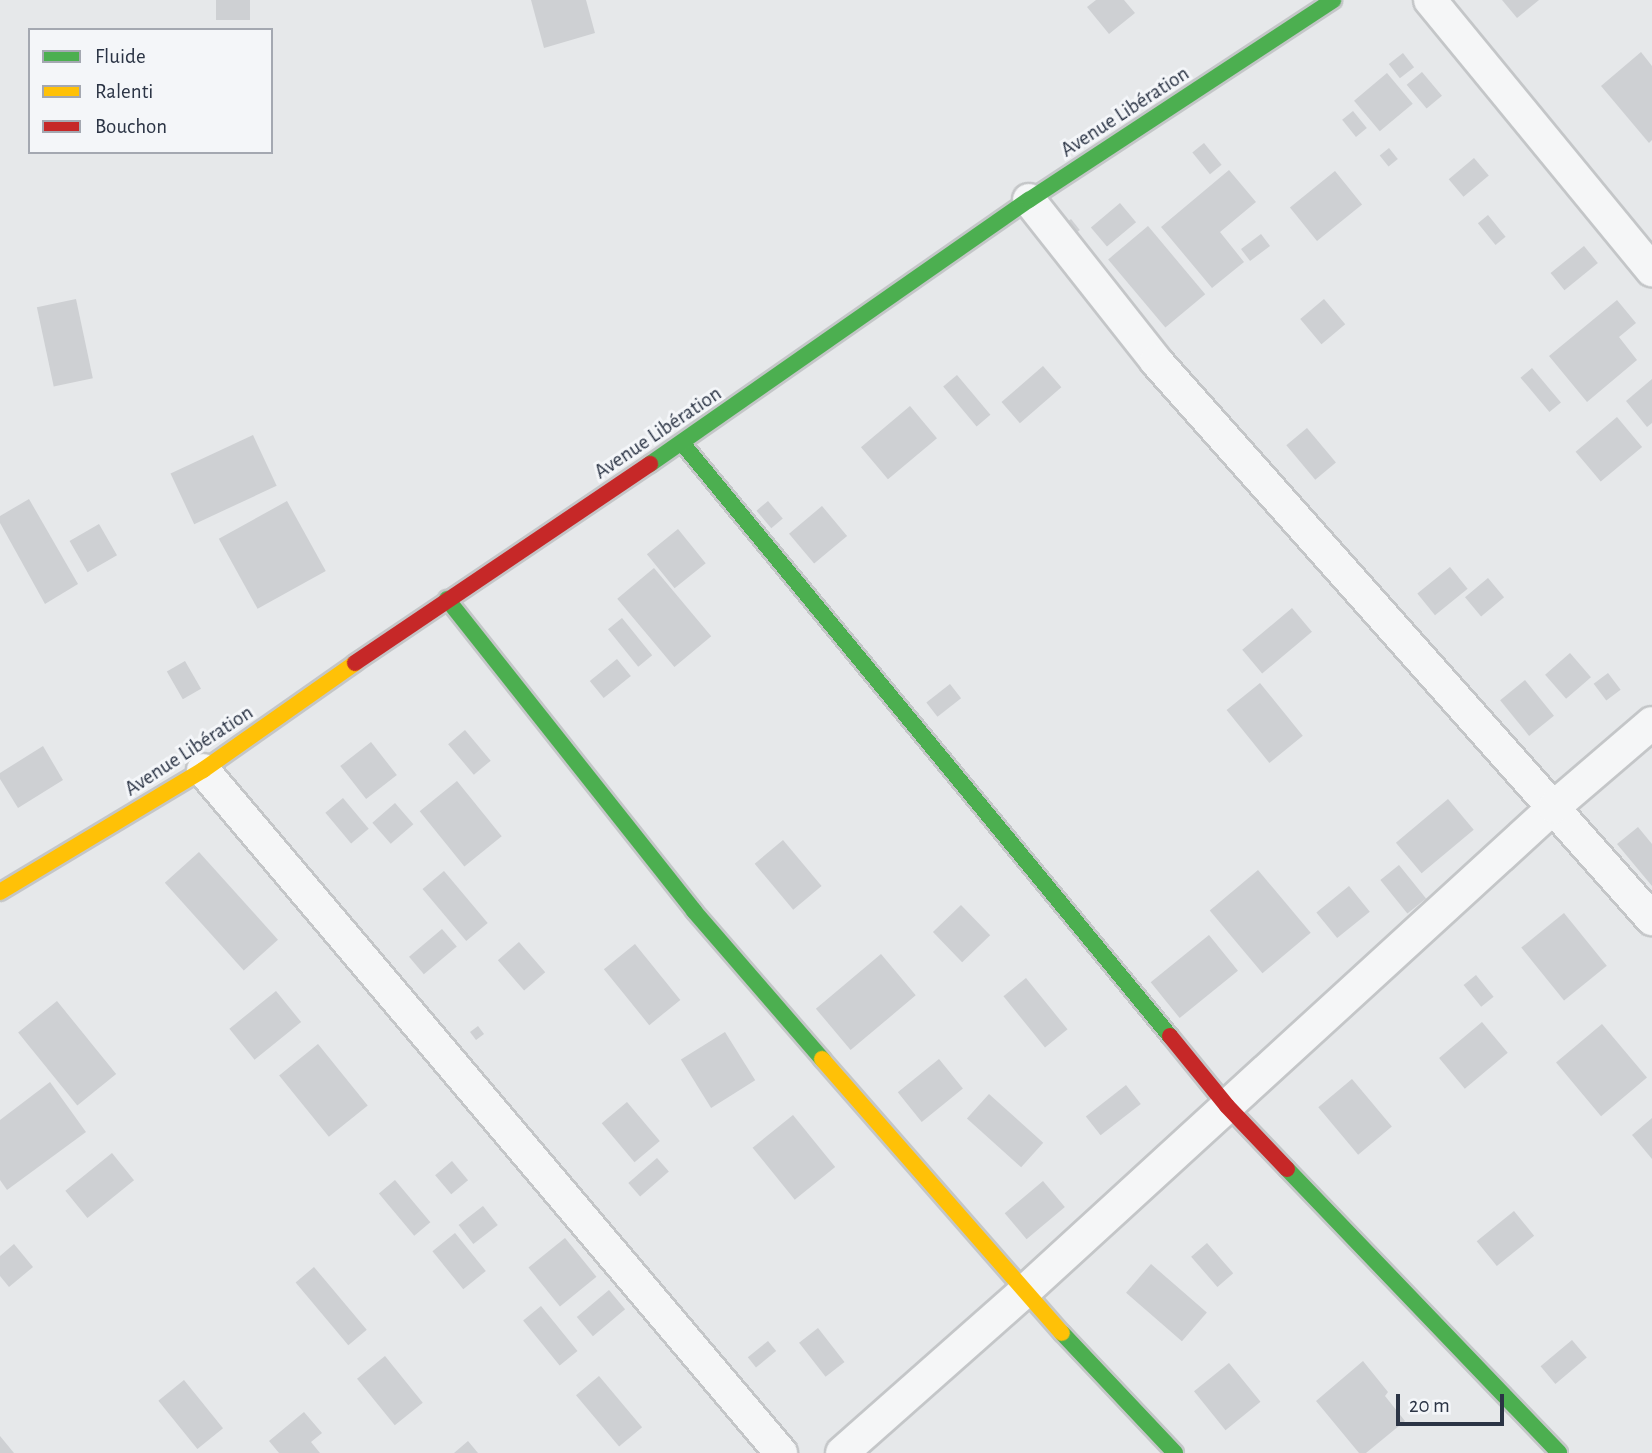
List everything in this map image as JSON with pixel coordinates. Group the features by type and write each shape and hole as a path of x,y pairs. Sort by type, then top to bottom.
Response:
{"street":[{"name":"Avenue Libération","path":"0,892 203,770 447,599 682,443 1029,200 1333,0"},
{"path":"1430,0 1652,270"},
{"path":"1029,200 1156,361 1652,919"},
{"path":"682,443 1227,1106 1559,1453"},
{"path":"447,599 694,912 1024,1292 1175,1453"},
{"path":"842,1453 1024,1292 1554,807 1652,723"},
{"path":"203,770 781,1453"}],"building":[{"path":"216,0 250,0 250,20 216,20"},
{"path":"531,0 586,0 595,33 544,48"},
{"path":"1096,0 1124,0 1135,13 1109,34 1087,7"},
{"path":"1502,0 1539,0 1517,18"},
{"path":"1641,52 1652,66 1652,140 1649,143 1601,86"},
{"path":"1403,53 1414,67 1400,78 1389,64"},
{"path":"1422,72 1442,96 1427,109 1407,85"},
{"path":"1387,73 1413,104 1380,131 1354,101"},
{"path":"1353,111 1367,128 1356,137 1342,120"},
{"path":"1204,143 1222,165 1210,174 1192,152"},
{"path":"1389,148 1398,159 1388,166 1380,156"},
{"path":"1474,158 1489,176 1464,197 1449,179"},
{"path":"1229,170 1256,202 1220,232 1244,262 1212,288 1161,227"},
{"path":"1335,171 1362,204 1317,241 1290,208"},
{"path":"1120,203 1136,222 1107,247 1091,227"},
{"path":"1488,215 1506,237 1496,245 1478,223"},
{"path":"1071,219 1080,230 1071,237 1062,226"},
{"path":"1148,226 1205,294 1165,328 1108,259"},
{"path":"1261,234 1270,246 1250,261 1241,249"},
{"path":"1584,246 1598,263 1564,290 1551,273"},
{"path":"76,299 93,378 54,387 37,307"},
{"path":"1324,299 1345,324 1321,344 1300,319"},
{"path":"1617,300 1636,323 1619,337 1637,360 1587,402 1549,356"},
{"path":"1043,366 1061,387 1020,423 1001,402"},
{"path":"1532,368 1561,402 1549,412 1521,378"},
{"path":"957,375 990,415 977,426 943,387"},
{"path":"1652,379 1652,423 1647,427 1626,401"},
{"path":"910,406 937,438 888,479 861,447"},
{"path":"1617,417 1642,447 1601,482 1576,452"},
{"path":"1307,428 1336,462 1315,480 1286,445"},
{"path":"253,435 277,486 194,524 171,473"},
{"path":"29,499 78,584 45,604 0,523 0,516"},
{"path":"287,501 326,571 258,609 219,539"},
{"path":"768,501 783,519 771,528 757,511"},
{"path":"822,506 847,536 814,564 789,534"},
{"path":"99,524 117,555 88,572 70,541"},
{"path":"678,529 706,563 675,588 647,554"},
{"path":"1450,567 1468,589 1435,615 1417,593"},
{"path":"654,568 711,636 674,667 617,599"},
{"path":"1488,578 1504,597 1481,616 1465,597"},
{"path":"1292,608 1312,632 1262,674 1242,650"},
{"path":"622,618 652,655 638,667 608,629"},
{"path":"1570,653 1591,677 1566,699 1545,675"},
{"path":"617,659 631,676 604,698 590,681"},
{"path":"185,661 201,689 183,699 167,672"},
{"path":"1608,673 1621,690 1606,701 1594,684"},
{"path":"1525,680 1554,716 1529,736 1500,700"},
{"path":"1260,683 1303,736 1269,763 1227,710"},
{"path":"950,684 961,698 937,717 926,702"},
{"path":"465,730 491,761 474,775 448,744"},
{"path":"371,742 397,775 366,799 340,766"},
{"path":"43,746 63,780 18,808 0,779 0,773"},
{"path":"457,781 502,836 464,866 420,811"},
{"path":"343,798 369,829 351,843 325,813"},
{"path":"1448,799 1474,830 1422,873 1396,843"},
{"path":"395,803 413,824 391,844 372,823"},
{"path":"1638,827 1652,844 1652,886 1617,844"},
{"path":"783,840 822,886 793,910 755,864"},
{"path":"199,852 278,940 244,970 165,883"},
{"path":"1399,865 1426,898 1407,914 1380,880"},
{"path":"1258,870 1311,933 1262,973 1210,910"},
{"path":"444,871 488,923 466,941 423,889"},
{"path":"1349,886 1370,912 1337,938 1316,912"},
{"path":"961,905 990,935 962,962 933,932"},
{"path":"1564,913 1607,966 1564,1000 1521,948"},
{"path":"442,929 457,947 424,974 409,957"},
{"path":"1209,935 1238,971 1180,1018 1151,982"},
{"path":"519,942 545,972 524,991 498,960"},
{"path":"635,944 680,1000 649,1025 604,969"},
{"path":"881,954 916,995 851,1050 816,1009"},
{"path":"1476,975 1494,997 1481,1007 1464,985"},
{"path":"1026,978 1068,1029 1045,1048 1003,996"},
{"path":"276,991 301,1022 255,1060 229,1029"},
{"path":"57,1001 116,1074 77,1106 18,1032"},
{"path":"1482,1022 1508,1053 1465,1089 1439,1058"},
{"path":"1602,1024 1647,1078 1601,1116 1556,1063"},
{"path":"478,1026 484,1034 476,1040 470,1032"},
{"path":"725,1032 755,1080 711,1108 681,1060"},
{"path":"318,1044 368,1105 329,1137 279,1075"},
{"path":"939,1059 963,1089 922,1122 898,1092"},
{"path":"1352,1079 1392,1126 1358,1155 1318,1107"},
{"path":"50,1082 86,1132 7,1190 0,1180 0,1120"},
{"path":"1126,1085 1141,1104 1101,1135 1086,1116"},
{"path":"989,1094 1043,1143 1021,1167 967,1119"},
{"path":"627,1102 660,1141 635,1162 602,1123"},
{"path":"793,1115 835,1167 795,1200 753,1148"},
{"path":"1652,1118 1652,1159 1632,1135"},
{"path":"112,1153 134,1180 87,1218 65,1191"},
{"path":"657,1158 669,1172 640,1197 628,1183"},
{"path":"452,1161 468,1180 451,1194 435,1175"},
{"path":"395,1180 430,1222 414,1236 379,1193"},
{"path":"1043,1181 1065,1207 1027,1239 1005,1213"},
{"path":"483,1206 498,1225 473,1244 459,1225"},
{"path":"1514,1211 1534,1236 1497,1266 1477,1241"},
{"path":"455,1233 486,1271 463,1289 432,1251"},
{"path":"565,1238 596,1277 560,1306 528,1268"},
{"path":"1207,1243 1233,1273 1217,1287 1191,1257"},
{"path":"14,1244 33,1267 9,1287 0,1276 0,1256"},
{"path":"1151,1264 1207,1313 1182,1341 1126,1293"},
{"path":"314,1267 367,1330 348,1345 296,1282"},
{"path":"609,1290 625,1309 593,1336 577,1317"},
{"path":"541,1306 578,1351 560,1366 523,1320"},
{"path":"818,1328 844,1362 826,1377 799,1343"},
{"path":"1572,1340 1587,1358 1555,1384 1541,1366"},
{"path":"768,1341 776,1351 756,1367 748,1357"},
{"path":"385,1356 423,1403 395,1425 357,1379"},
{"path":"1363,1361 1388,1392 1385,1396 1405,1421 1366,1453 1359,1453 1316,1401"},
{"path":"1229,1363 1260,1402 1225,1430 1194,1391"},
{"path":"599,1376 642,1427 619,1447 576,1395"},
{"path":"184,1380 223,1428 197,1449 158,1401"},
{"path":"304,1412 322,1433 311,1442 320,1453 279,1453 269,1441"},
{"path":"0,1436 14,1453 0,1453"},
{"path":"468,1441 478,1453 454,1453"}],"traffic: fast":[{"path":"650,464 1029,200 1333,0"},
{"path":"682,443 1170,1036"},
{"path":"447,599 694,911 822,1059"},
{"path":"1287,1169 1559,1453"},
{"path":"1062,1333 1175,1453"}],"traffic: slow":[{"path":"0,892 203,770 355,663"},
{"path":"822,1059 1062,1333"}],"traffic: jam":[{"path":"355,663 650,464"},
{"path":"1170,1036 1227,1106 1287,1169"}]}
